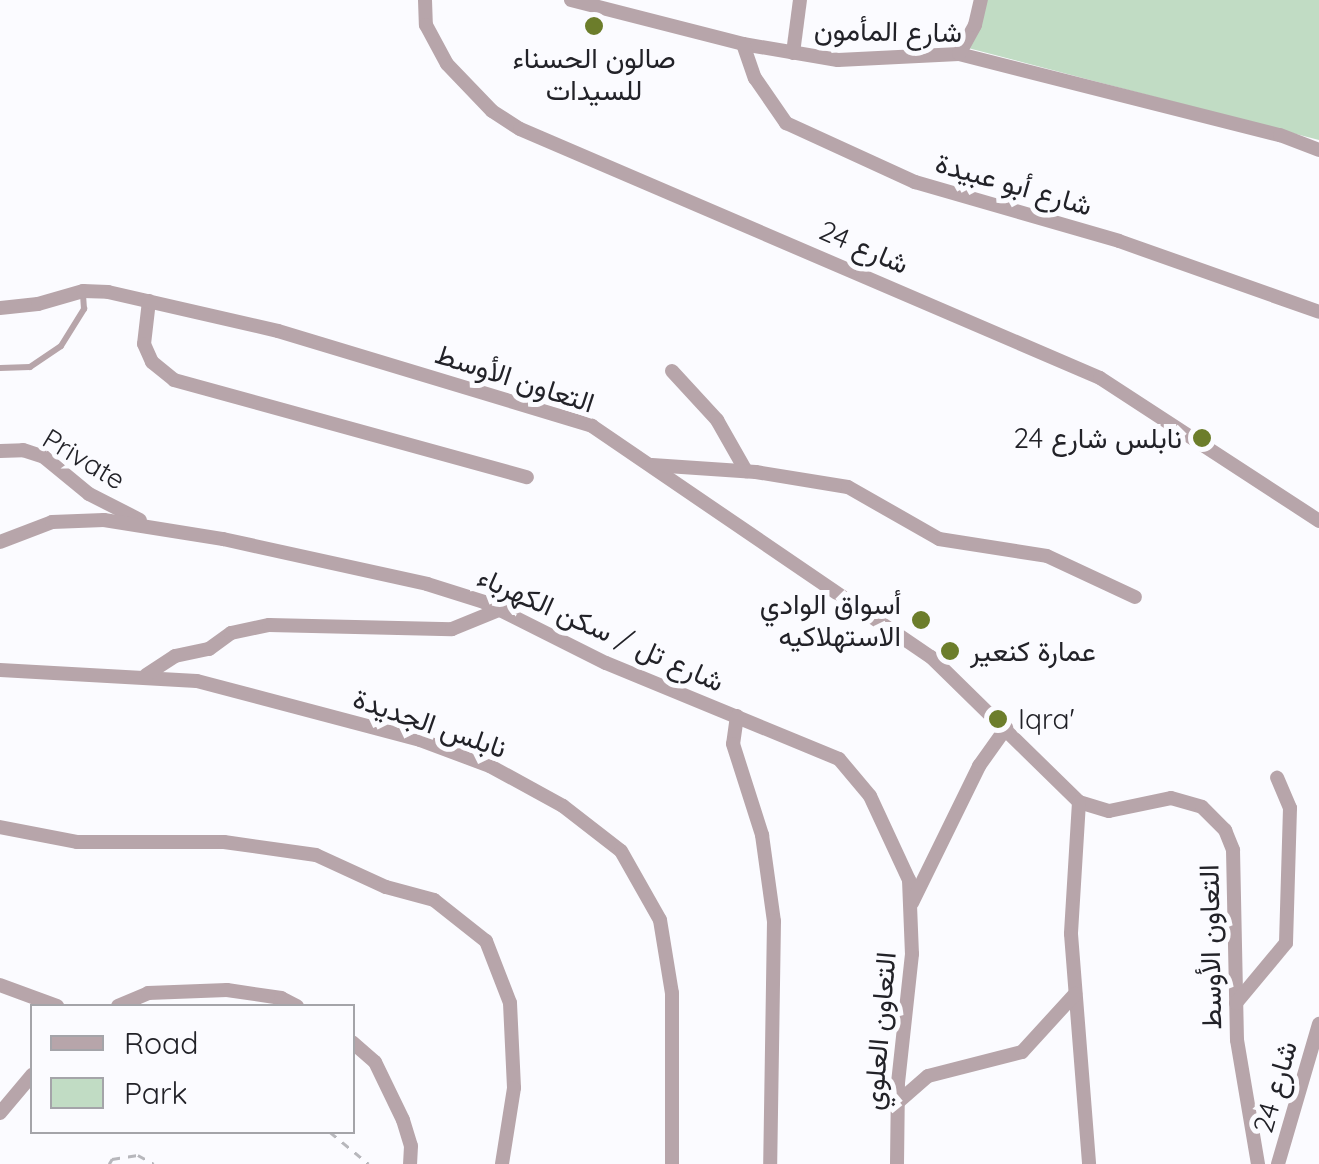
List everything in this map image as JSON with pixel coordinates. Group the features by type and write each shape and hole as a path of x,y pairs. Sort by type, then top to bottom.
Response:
{"street":[{"name":"شارع 24","path":"424,0 426,24 448,64 480,100 520,129 1100,378 1319,521"},
{"name":"شارع المأمون","path":"570,0 743,44 838,60 959,54 1280,136 1319,150"},
{"path":"793,53 800,0"},
{"path":"959,54 976,25 982,0"},
{"name":"شارع أبو عبيدة","path":"743,44 754,78 786,124 915,182 1119,240 1319,312"},
{"name":"التعاون الأوسط","path":"0,308 38,304 83,291 149,301 278,331 592,426 931,657 1078,802 1109,811 1160,799 1182,800 1202,807 1230,840 1234,862 1237,1040 1258,1164"},
{"path":"149,301 144,344 152,362 174,380 527,477"},
{"path":"672,371 716,420 746,471"},
{"name":"Private","path":"0,452 24,450 44,458 90,494 140,520"},
{"path":"650,465 746,471 854,490 939,539 1047,556 1135,597"},
{"name":"شارع تل / سكن الكهرباء","path":"0,542 52,522 104,520 331,562 427,584 501,609 606,663 828,752 852,770 899,852 912,903"},
{"path":"146,676 175,656 209,649 231,633 270,625 452,628 501,609"},
{"name":"نابلس الجديدة","path":"0,670 198,681 420,740 490,766 563,806 621,852 660,920 672,993 672,1164"},
{"path":"738,716 734,744 762,835 774,921 770,1164"},
{"path":"912,903 979,766 1006,728"},
{"path":"1236,1003 1286,942 1290,808 1277,778"},
{"path":"1078,802 1071,934 1089,1164"},
{"path":"0,827 77,842 224,842 316,855 386,887 434,900 486,941 510,1002 514,1088 502,1164"},
{"name":"التعاون العلوي","path":"897,1164 897,1103 912,954 912,903"},
{"path":"0,984 52,1004"},
{"path":"123,1004 148,994 228,990 282,998 292,1004"},
{"path":"897,1103 928,1076 1022,1052 1075,994"},
{"name":"شارع 24","path":"1278,1164 1319,1024"},
{"path":"355,1045 375,1062 403,1120 411,1146 410,1164"},
{"path":"0,1113 30,1076"}],"lane":[{"path":"0,368 30,366 61,346 84,310 83,291"}],"path":[{"path":"332,1134 369,1164"},
{"path":"110,1164 112,1158 138,1155 154,1164"}],"green space":[{"path":"986,0 1319,0 1319,140 968,48"}],"place":[{"name":"صالون الحسناء للسيدات","path":"594,26"},
{"name":"نابلس شارع 24","path":"1202,438"},
{"name":"أسواق الوادي الاستهلاكيه","path":"921,620"},
{"name":"عمارة كنعير","path":"950,651"},
{"name":"Iqra'","path":"998,719"}]}
